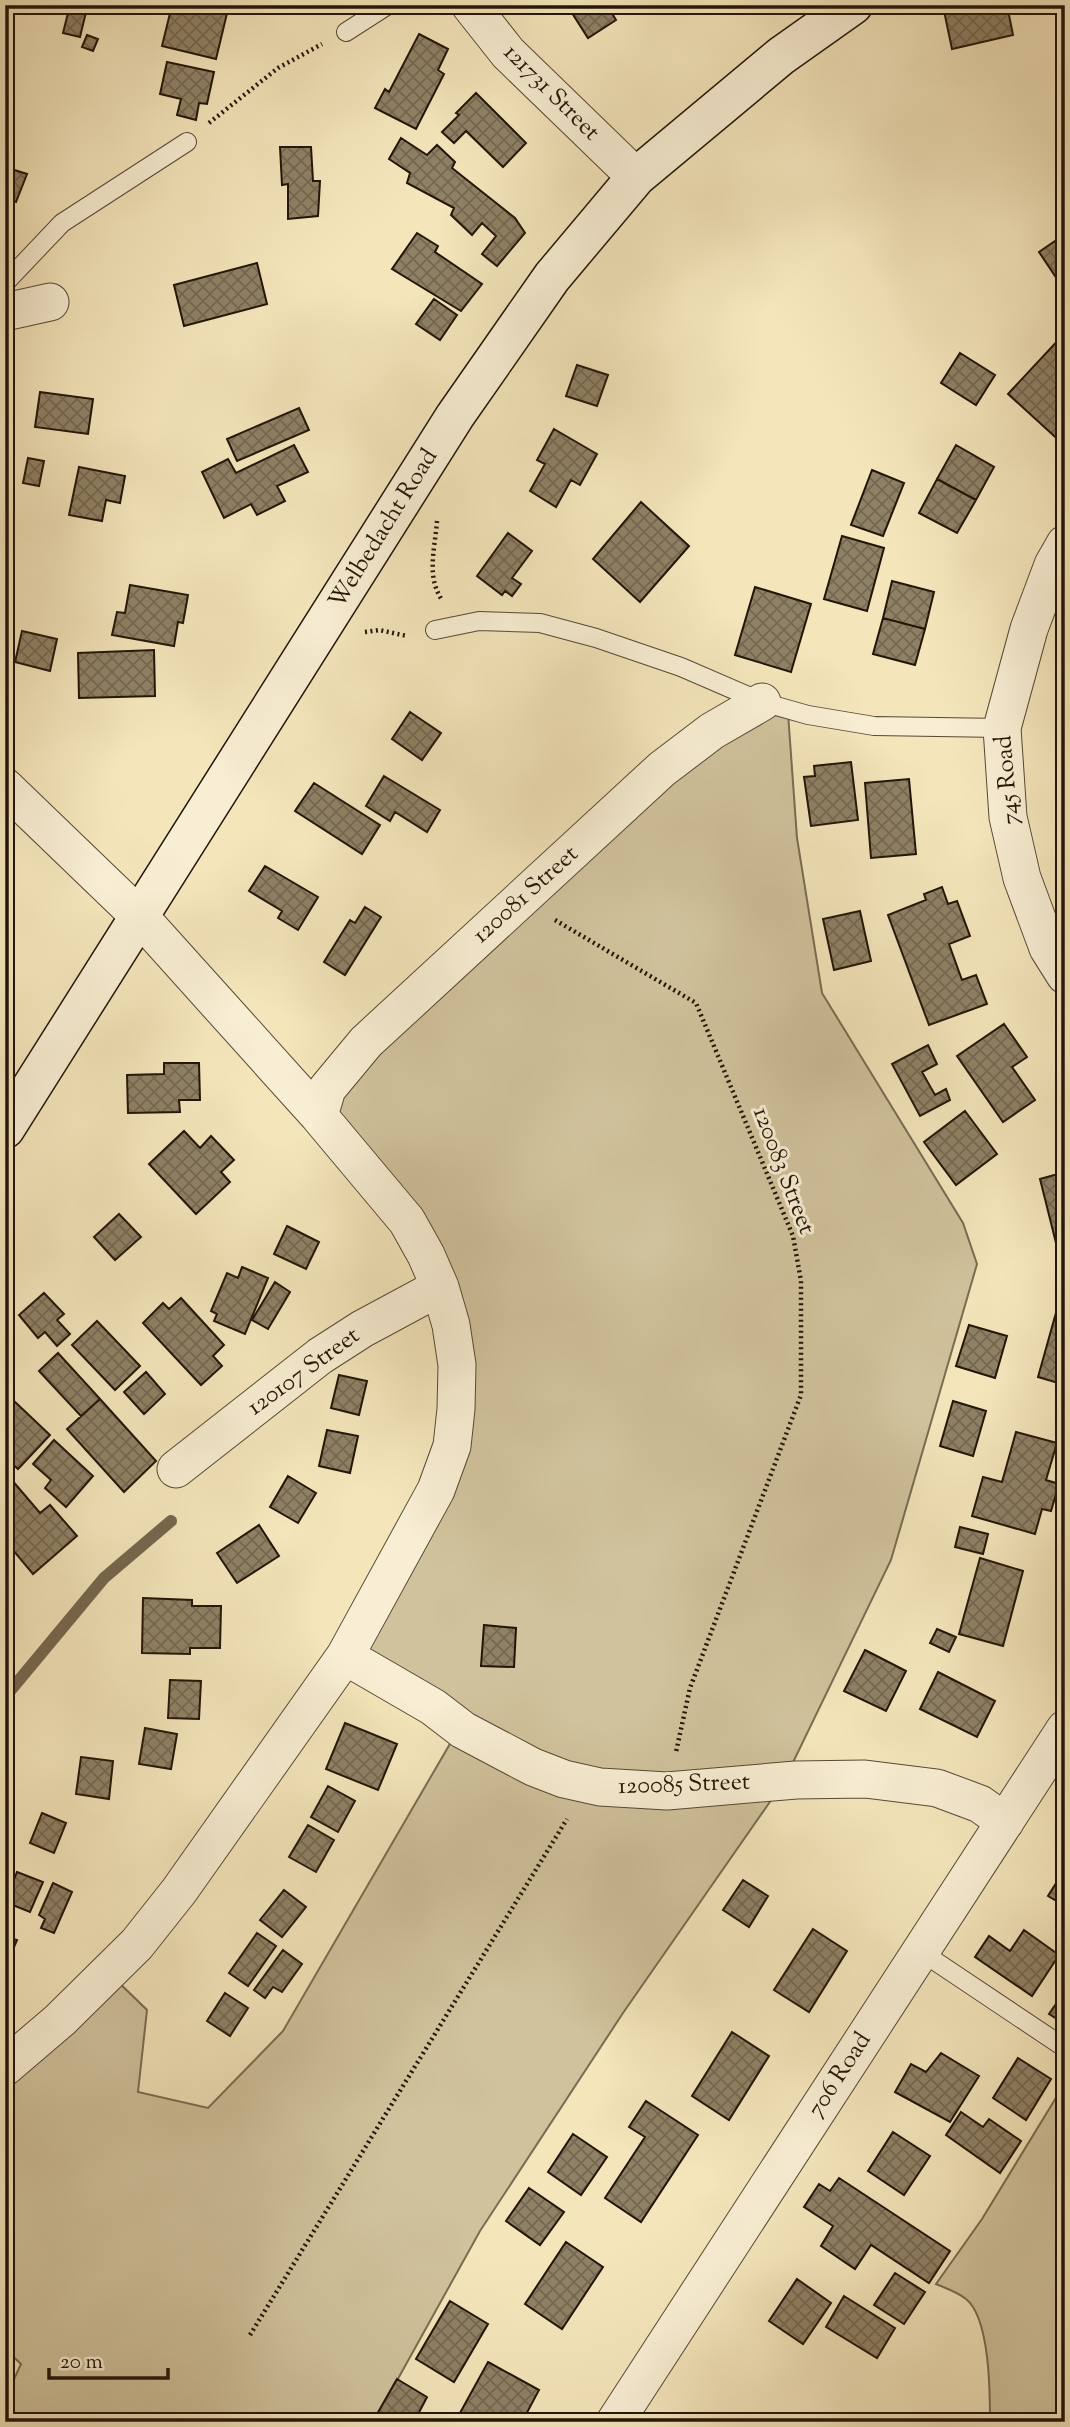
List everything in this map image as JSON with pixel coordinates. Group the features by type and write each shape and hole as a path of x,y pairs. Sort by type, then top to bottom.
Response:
{"street":[{"name":"121731 Street","path":"470,5 508,53 636,177"},
{"name":"Welbedacht Road","path":"5,1129 455,416 552,277 636,177 781,56 853,5"},
{"path":"5,312 50,302"},
{"name":"745 Road","path":"1065,544 1053,565 1029,629 1002,728 1008,817 1022,878 1048,948 1065,975"},
{"name":"120081 Street","path":"319,1116 327,1089 366,1042 686,748 762,702"},
{"path":"5,787 140,917 319,1116 407,1221 426,1255 439,1287 451,1325 457,1365 452,1447 436,1490 345,1656 179,1891 137,1944 61,2020 5,2067"},
{"name":"120107 Street","path":"176,1469 320,1356 362,1329 439,1287"},
{"name":"120085 Street","path":"345,1656 433,1707 463,1730 533,1767 588,1784 630,1790 667,1791 796,1780 865,1779 937,1788 980,1804 1005,1822"},
{"name":"706 Road","path":"615,2422 1065,1729"}],"lane":[{"path":"346,33 388,5"},
{"path":"5,283 62,223 187,142"},
{"path":"435,629 479,621 540,623 596,638 681,667 762,702 808,715 874,726 1002,728"},
{"path":"920,1951 1065,2048"}],"path":[{"path":"187,142 278,68 346,33"},
{"path":"425,463 437,487 432,558 433,588 465,624"},
{"path":"318,633 346,635 379,630 401,636 435,629"},
{"name":"120083 Street","path":"521,901 696,1003 793,1236 801,1281 801,1395 690,1688 667,1791"},
{"path":"250,2335 588,1784"}],"shaded area":[{"path":"761,706 788,713 797,838 822,993 963,1223 977,1264 891,1560 783,1783 623,2013 480,2231 374,2422 5,2422 5,2399 21,2364 5,2349 5,2071 110,1974 147,2010 138,2092 208,2108 283,2031 458,1730 344,1658 442,1487 453,1322 319,1117 337,1076"},
{"path":"1065,2083 1065,2422 990,2422 987,2357 980,2322 966,2299 936,2284 982,2219"}],"building":[{"path":"70,5 92,5 91,10 87,8 80,37 63,33"},
{"path":"172,5 229,5 216,59 162,46"},
{"path":"584,5 607,5 616,20 588,38 572,13"},
{"path":"964,5 1007,5 1013,35 952,49 944,11"},
{"path":"419,34 448,49 438,70 444,74 416,129 375,108 385,89 389,92"},
{"path":"87,35 98,39 93,51 82,47"},
{"path":"167,62 214,72 207,104 199,103 196,120 177,115 181,99 160,94"},
{"path":"476,93 526,143 503,167 466,131 454,143 442,132"},
{"path":"401,138 427,155 437,145 455,162 452,168 515,218 525,233 497,266 482,254 496,236 482,223 472,235 451,215 454,208 407,183 410,173 389,159"},
{"path":"280,147 311,147 313,181 320,181 318,216 288,219 288,184 282,185"},
{"path":"5,167 27,174 16,202 5,198"},
{"path":"417,233 438,246 435,252 482,284 461,311 392,269"},
{"path":"1058,239 1060,243 1065,240 1065,291 1039,252"},
{"path":"257,263 267,304 184,326 174,285"},
{"path":"434,299 457,315 440,340 416,324"},
{"path":"1060,338 1065,342 1063,444 1008,394"},
{"path":"960,353 995,375 976,405 941,383"},
{"path":"577,365 608,375 597,406 566,396"},
{"path":"40,392 93,399 88,434 35,427"},
{"path":"299,408 309,430 237,461 227,439"},
{"path":"554,429 597,454 580,485 571,480 556,507 530,491 545,464 537,460"},
{"path":"294,445 308,472 277,486 285,501 257,515 251,504 224,518 202,472 228,459 236,473"},
{"path":"956,445 994,467 976,500 937,479"},
{"path":"28,458 44,461 39,486 23,483"},
{"path":"79,467 125,476 120,503 106,500 102,521 69,515"},
{"path":"872,470 904,483 883,536 851,525"},
{"path":"937,479 976,500 957,533 919,513"},
{"path":"641,502 689,546 640,602 593,559"},
{"path":"508,533 532,551 512,578 521,584 512,596 505,591 502,595 477,576"},
{"path":"842,536 884,548 867,611 824,599"},
{"path":"892,581 934,592 925,629 883,618"},
{"path":"130,585 188,595 183,623 178,622 174,646 112,635 117,612 125,613"},
{"path":"755,587 811,604 791,672 735,655"},
{"path":"5,595 14,596 5,643"},
{"path":"883,618 925,629 915,665 873,654"},
{"path":"22,631 57,639 50,671 15,662"},
{"path":"154,650 155,696 79,698 78,653"},
{"path":"410,712 441,733 422,760 392,739"},
{"path":"851,762 858,820 811,826 804,777 815,776 814,766"},
{"path":"384,776 440,810 427,832 395,812 390,821 366,806"},
{"path":"909,779 916,854 871,858 865,783"},
{"path":"314,783 380,825 362,854 295,811"},
{"path":"265,866 318,897 298,930 278,918 282,911 249,891"},
{"path":"942,887 948,904 957,901 970,936 949,944 962,980 976,975 987,1004 929,1025 888,915 926,900 924,894"},
{"path":"365,907 381,917 345,975 324,962 350,920 355,923"},
{"path":"860,911 871,961 834,970 823,919"},
{"path":"5,944 13,1001 5,1003"},
{"path":"1004,1024 1027,1057 1012,1067 1035,1100 1003,1122 957,1056"},
{"path":"928,1045 937,1064 922,1072 935,1095 946,1089 950,1100 920,1116 892,1064"},
{"path":"164,1063 199,1063 200,1100 179,1100 180,1112 128,1113 127,1075 164,1074"},
{"path":"965,1111 997,1154 956,1185 924,1142"},
{"path":"184,1131 200,1148 211,1136 234,1160 221,1172 230,1182 196,1214 149,1164"},
{"path":"1065,1172 1065,1246 1057,1247 1040,1179"},
{"path":"119,1214 141,1237 115,1260 94,1237"},
{"path":"287,1226 319,1242 306,1269 274,1254"},
{"path":"242,1267 268,1278 245,1334 214,1321 217,1314 211,1311 227,1273 238,1278"},
{"path":"275,1282 290,1292 268,1329 252,1320"},
{"path":"44,1293 64,1314 57,1320 70,1334 57,1346 45,1332 38,1338 19,1315"},
{"path":"181,1298 224,1345 213,1356 222,1366 201,1385 143,1323 163,1303 169,1309"},
{"path":"1059,1302 1065,1304 1065,1385 1038,1377"},
{"path":"97,1321 140,1366 115,1390 72,1345"},
{"path":"969,1325 1007,1336 995,1378 956,1366"},
{"path":"58,1353 100,1399 81,1416 39,1371"},
{"path":"146,1372 165,1394 144,1414 124,1392"},
{"path":"339,1375 367,1381 359,1415 331,1408"},
{"path":"100,1399 156,1461 124,1492 67,1429"},
{"path":"14,1401 50,1435 18,1469 5,1457 5,1448 9,1445 5,1441 5,1409"},
{"path":"953,1401 986,1411 973,1456 940,1446"},
{"path":"327,1430 358,1436 350,1473 319,1466"},
{"path":"1016,1432 1057,1443 1046,1480 1059,1484 1051,1511 1042,1509 1035,1534 972,1516 983,1477 1002,1482"},
{"path":"54,1440 93,1476 66,1507 45,1488 51,1480 33,1464"},
{"path":"5,1472 40,1513 50,1505 77,1536 33,1574 7,1543 13,1538 5,1528"},
{"path":"288,1476 316,1493 298,1523 270,1507"},
{"path":"259,1525 279,1556 237,1583 217,1553"},
{"path":"960,1527 988,1534 983,1554 955,1547"},
{"path":"980,1558 1023,1571 1003,1646 959,1634"},
{"path":"143,1598 192,1600 192,1606 221,1606 220,1648 190,1648 190,1654 142,1653"},
{"path":"484,1625 516,1628 514,1667 481,1666"},
{"path":"937,1629 956,1637 949,1652 930,1643"},
{"path":"865,1650 906,1671 886,1711 844,1691"},
{"path":"938,1672 995,1701 977,1737 920,1709"},
{"path":"170,1680 201,1681 199,1719 168,1718"},
{"path":"345,1723 397,1744 378,1790 326,1769"},
{"path":"145,1728 177,1734 171,1769 139,1764"},
{"path":"81,1757 113,1761 109,1799 76,1794"},
{"path":"328,1786 355,1801 338,1832 311,1817"},
{"path":"42,1813 66,1823 54,1853 30,1843"},
{"path":"308,1825 334,1840 316,1872 289,1857"},
{"path":"1065,1869 1065,1906 1048,1896"},
{"path":"17,1872 43,1882 30,1912 5,1902"},
{"path":"743,1880 768,1896 749,1927 723,1910"},
{"path":"53,1883 72,1892 54,1933 41,1928 45,1919 39,1915"},
{"path":"284,1890 306,1907 282,1937 260,1920"},
{"path":"813,1929 847,1951 809,2012 774,1990"},
{"path":"1024,1930 1059,1955 1032,1996 975,1957 989,1936 1010,1951"},
{"path":"257,1933 276,1946 248,1986 229,1973"},
{"path":"5,1936 17,1940 5,1968"},
{"path":"283,1950 302,1964 282,1992 273,1987 265,1998 254,1990"},
{"path":"1065,1991 1065,2024 1049,2014"},
{"path":"225,1993 248,2008 230,2036 207,2021"},
{"path":"732,2032 769,2056 729,2120 692,2096"},
{"path":"941,2053 979,2076 950,2122 895,2092 911,2064 926,2072"},
{"path":"1018,2058 1051,2079 1026,2120 993,2098"},
{"path":"646,2101 698,2135 641,2222 605,2198 645,2137 629,2127"},
{"path":"961,2112 983,2127 989,2119 1021,2141 1000,2173 946,2135"},
{"path":"893,2132 930,2156 904,2195 868,2171"},
{"path":"573,2134 607,2157 581,2195 548,2172"},
{"path":"839,2178 950,2251 929,2283 871,2245 855,2269 821,2246 833,2226 804,2207 819,2184 830,2191"},
{"path":"529,2188 564,2212 540,2245 506,2221"},
{"path":"566,2242 603,2267 562,2329 525,2304"},
{"path":"895,2273 925,2292 904,2324 874,2305"},
{"path":"797,2279 831,2303 803,2344 769,2321"},
{"path":"844,2296 895,2328 877,2358 826,2327"},
{"path":"450,2301 488,2324 454,2382 416,2359"},
{"path":"488,2362 539,2390 522,2422 455,2422"},
{"path":"397,2379 427,2397 414,2422 386,2422 376,2416"}],"waterway":[{"path":"5,1697 104,1578 171,1521"}]}
